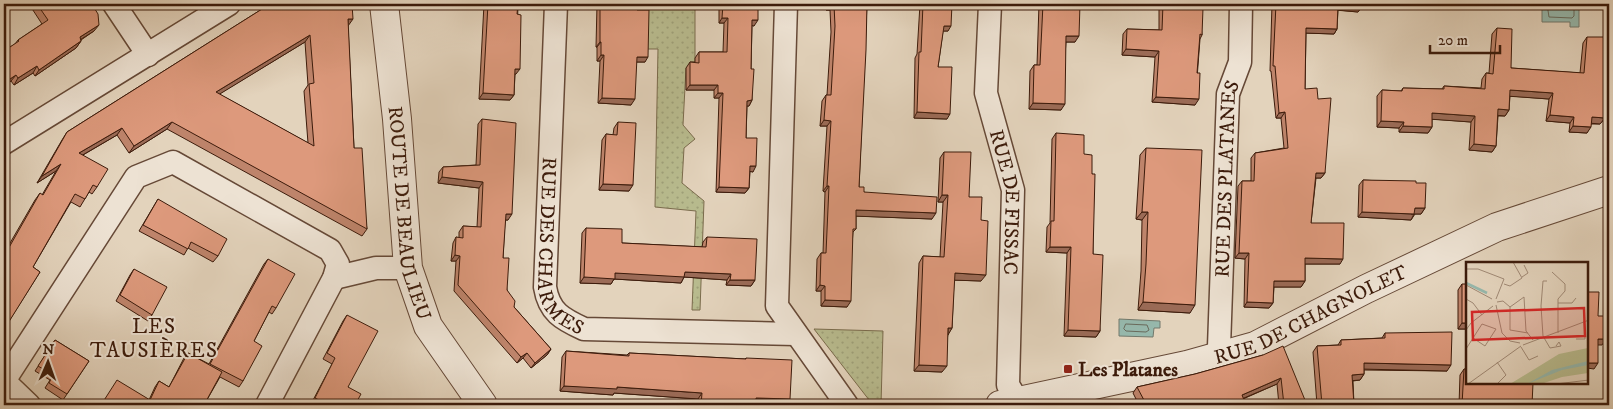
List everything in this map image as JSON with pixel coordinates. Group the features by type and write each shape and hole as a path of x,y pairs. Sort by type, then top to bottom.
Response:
{"street":[{"path":"114,4 148,55"},
{"path":"4,143 229,4"},
{"name":"ROUTE DE BEAULIEU","path":"384,4 397,119 408,268 428,326 483,405"},
{"name":"RUE DES CHARMES","path":"556,4 545,287 547,300 555,312 567,321 584,329 796,334"},
{"path":"786,4 777,306 847,405"},
{"name":"RUE DE FISSAC","path":"990,4 986,93 1013,190 1008,384 1012,404"},
{"name":"RUE DES PLATANES","path":"1222,354 1219,346 1228,94 1240,62 1241,4"},
{"path":"29,405 4,381 136,177 173,162 330,250 376,268"},
{"name":"RUE DE CHAGNOLET","path":"1012,404 1187,365 1262,342 1366,289 1496,227 1609,190"},
{"path":"267,405 334,278 338,264 330,250"},
{"path":"334,278 376,268 408,268"}],"green space":[{"path":"646,4 695,4 695,68 686,68 683,125 695,139 684,148 682,183 704,201 700,310 692,310 696,211 655,207 658,49 644,49"},
{"path":"814,329 883,331 881,405 873,405"}],"water":[{"path":"1542,4 1579,4 1579,27 1570,27 1570,22 1542,22"},
{"path":"1119,319 1160,321 1160,328 1154,328 1153,337 1119,336"}],"building":[{"path":"37,4 83,4 85,7 93,6 98,14 99,25 80,37 81,41 39,70 37,66 18,78 16,75 4,83 4,51 48,20"},
{"path":"270,4 352,4 353,19 348,19 354,148 362,148 367,229 172,122 134,146 122,128 79,153 108,169 97,187 93,185 85,199 75,194 33,267 40,272 5,328 4,249 7,251 40,193 43,195 61,164 42,176 67,132","holes":["310,35 314,83 309,84 314,146 216,92"]},
{"path":"488,4 518,4 517,14 521,15 520,69 515,69 514,95 483,93"},
{"path":"600,4 637,4 637,10 649,10 648,57 637,57 635,99 602,98 604,55 601,55"},
{"path":"723,4 758,4 758,20 752,20 751,69 754,69 752,100 747,101 746,138 757,138 756,166 750,166 749,188 719,187 723,93 718,93 718,85 690,85 690,62 699,63 699,52 727,52 728,18 722,18"},
{"path":"830,4 867,4 859,187 864,187 864,192 937,197 936,213 856,210 856,229 853,229 851,301 825,300 825,286 820,285 821,253 826,253 829,186 827,186 831,121 824,120 826,95 831,95 835,26 834,5"},
{"path":"923,4 952,4 951,26 944,26 938,67 952,67 950,114 917,112"},
{"path":"1043,4 1080,4 1079,36 1066,36 1065,104 1033,103 1034,65 1040,65"},
{"path":"1163,4 1199,4 1199,8 1203,8 1197,73 1200,73 1199,99 1156,97 1159,51 1126,49 1127,29 1162,30"},
{"path":"1276,4 1362,4 1362,7 1338,5 1337,29 1306,28 1305,89 1317,88 1318,99 1331,98 1325,173 1316,173 1311,223 1344,223 1343,259 1305,258 1305,281 1274,281 1273,303 1247,302 1249,253 1239,253 1242,181 1254,181 1255,153 1288,148 1285,112 1279,113 1275,66 1273,66"},
{"path":"1497,28 1512,29 1511,68 1584,73 1587,37 1608,37 1605,118 1592,117 1591,127 1573,126 1574,117 1550,115 1553,93 1510,90 1509,110 1498,109 1496,146 1474,144 1475,116 1432,113 1432,127 1403,126 1404,122 1381,121 1382,90 1402,91 1403,88 1444,89 1444,86 1485,89 1486,73 1493,74"},
{"path":"482,119 516,123 512,214 506,214 503,258 509,258 507,290 515,301 514,307 551,349 535,363 527,353 521,357 458,285 460,256 455,255 456,237 463,238 463,226 481,227 483,182 442,177 443,167 480,165"},
{"path":"618,122 636,123 633,185 603,184 606,134 617,135"},
{"path":"1056,133 1084,135 1084,154 1092,155 1092,174 1095,174 1093,254 1103,255 1100,331 1068,330 1071,247 1050,247 1051,221 1054,221"},
{"path":"1146,148 1202,150 1195,305 1143,302 1148,212 1142,212"},
{"path":"944,152 971,152 969,197 982,197 981,220 988,221 986,275 955,273 952,328 948,328 947,366 919,365 923,256 944,257 948,195 942,195"},
{"path":"1363,180 1416,181 1416,183 1426,183 1425,208 1415,208 1414,214 1362,212"},
{"path":"158,199 227,239 218,256 191,242 188,249 143,225"},
{"path":"586,228 622,229 622,243 706,247 707,237 757,239 755,280 730,280 731,274 685,272 684,277 615,273 615,279 584,277"},
{"path":"268,259 295,274 276,308 272,306 254,341 262,346 243,381 210,364"},
{"path":"134,269 167,287 152,315 120,295"},
{"path":"1462,284 1466,284 1466,323 1462,323"},
{"path":"1588,292 1599,292 1598,316 1607,316 1606,339 1598,339 1598,363 1588,363"},
{"path":"347,315 378,331 348,387 361,394 355,405 324,405 325,403 315,398 335,358 327,353"},
{"path":"1452,332 1451,365 1364,363 1364,374 1352,375 1354,405 1322,405 1317,346 1341,345 1341,340 1385,338 1385,333"},
{"path":"55,340 89,361 67,394 49,383 53,375 38,366"},
{"path":"1283,346 1307,405 1284,405 1281,378 1242,395 1246,405 1139,405 1145,402 1137,387 1195,374 1263,355"},
{"path":"566,351 629,356 629,353 792,360 790,399 756,398 756,402 751,402 751,405 701,405 702,393 617,387 617,389 564,386"},
{"path":"188,353 222,372 204,405 101,405 117,380 150,400 159,381 169,387"},
{"path":"1464,369 1466,369 1466,384 1533,384 1532,405 1462,405"}],"place":[{"name":"Les Platanes","path":"1068,369"}],"district":[{"name":"LES TAUSIÈRES","path":"154,338"}]}
